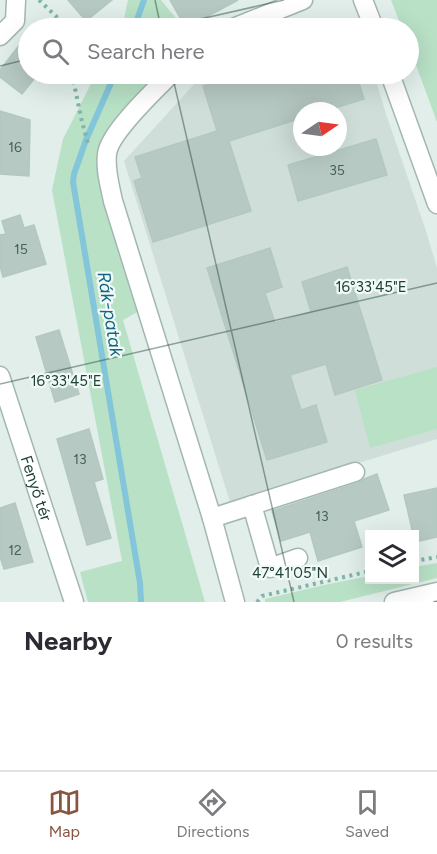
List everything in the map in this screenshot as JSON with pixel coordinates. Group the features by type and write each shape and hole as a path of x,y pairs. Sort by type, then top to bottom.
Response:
{"street":[{"path":"0,36 15,21 16,0"},
{"path":"258,18 303,0"},
{"path":"363,0 370,18"},
{"path":"161,84 140,106 111,143 107,153 107,167 113,201 212,518 235,602"},
{"path":"394,84 437,204"},
{"name":"Fenyő tér","path":"0,376 74,602"},
{"path":"212,518 355,472"},
{"path":"252,505 270,568 298,558"},
{"path":"394,602 437,592"}],"path":[{"path":"39,0 58,18"},
{"path":"74,84 90,151"},
{"path":"419,560 437,557"},
{"path":"256,602 262,596 365,572"}],"shaded area":[{"path":"194,84 377,84 437,268 437,439 230,502 124,161"}],"green space":[{"path":"128,0 161,0 176,18 124,18"},
{"path":"391,0 437,0 437,122 419,73 419,18 398,18"},
{"path":"91,84 153,84 106,137 139,311 123,320 205,602 88,602 80,572 122,561 52,190 63,139"},
{"path":"437,367 437,429 370,448 355,390"},
{"path":"437,563 437,578 419,582 419,566"},
{"path":"365,577 365,584 413,584 340,602 265,602 265,599"}],"building":[{"path":"68,0 112,0 90,18 83,18"},
{"path":"170,0 238,0 205,18 180,18"},
{"path":"18,47 18,84 30,84 22,94 0,77 0,70"},
{"path":"210,84 359,84 364,99 347,104 347,102 293,102 293,121 229,141 251,211 153,242 134,181 142,178 135,157 217,131 203,86"},
{"path":"0,111 30,120 29,176 0,174"},
{"path":"376,139 387,175 298,201 288,165 318,156 347,156 347,148"},
{"path":"20,215 24,228 34,225 46,264 3,277 0,266 0,235 6,234 2,221"},
{"path":"270,248 282,287 265,293 275,323 311,312 302,282 347,267 382,380 335,395 326,364 290,375 301,410 316,405 327,442 267,460 207,268"},
{"path":"59,330 79,394 55,402 36,337"},
{"path":"89,429 103,479 94,482 111,538 87,545 57,439"},
{"path":"377,474 389,510 354,521 362,547 318,561 310,532 281,541 272,511 358,483"},
{"path":"437,488 437,537 419,541 419,530 412,530 404,495"},
{"path":"15,503 33,562 4,569 0,557 0,508"}],"waterway":[{"name":"Rák-patak","path":"138,18 144,0"},
{"name":"Rák-patak","path":"111,84 86,140 73,182 140,583 141,602"}]}
